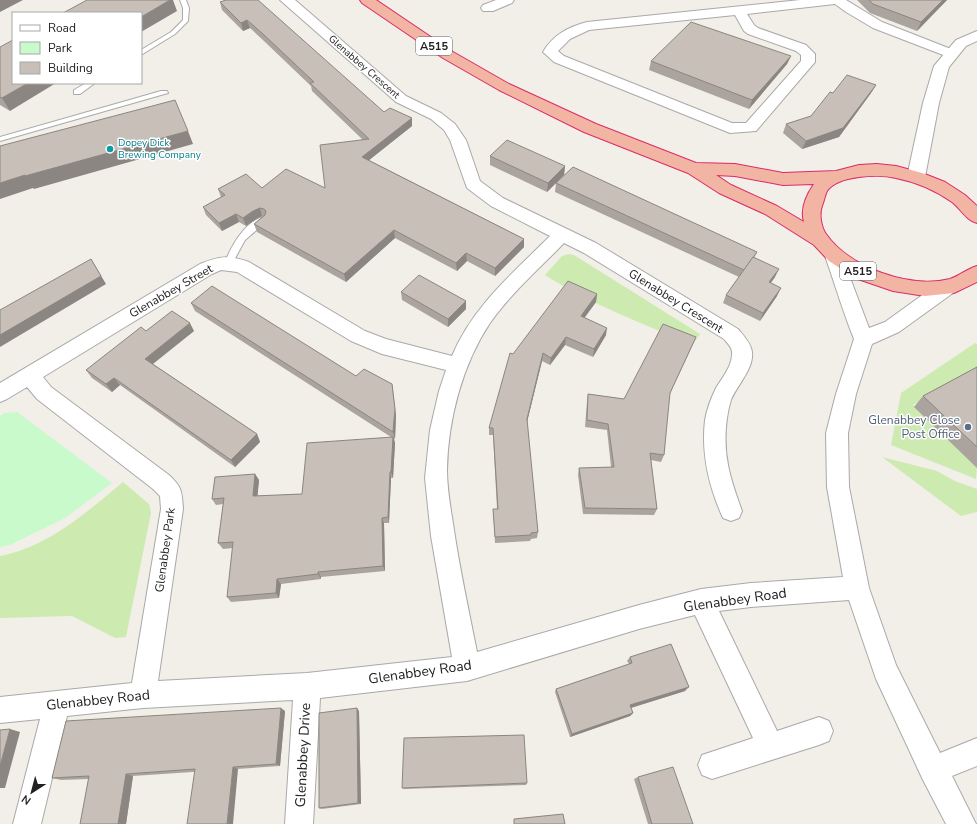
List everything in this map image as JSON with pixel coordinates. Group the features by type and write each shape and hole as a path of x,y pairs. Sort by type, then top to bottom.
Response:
{"highway":[{"name":"A515","path":"367,0 448,55 504,87 590,128 694,169 725,189 771,210 820,240"},
{"name":"A515","path":"694,169 735,170 783,179 836,177 858,171 877,170 896,172 916,177 939,186 960,199 977,215"},
{"name":"A515","path":"836,177 819,188 811,204 812,223 820,240 834,256 854,270 884,282 916,289 946,288 975,277"}],"street":[{"name":"Glenabbey Crescent","path":"287,0 401,99 436,116 450,127 458,140 473,184 497,202 597,252 731,334 739,344 742,353 739,365 720,402 716,426 715,453 720,482 731,511"},
{"path":"488,8 507,0"},
{"path":"739,11 749,28 753,31 801,48 808,54 808,62 750,128 730,128 559,59 550,52 554,45 574,30 587,26 836,0 851,11 880,27 951,54"},
{"path":"916,177 931,103 942,66 961,44 977,34"},
{"path":"467,668 438,506 436,471 448,396 457,365 468,342 484,317 506,290 562,234"},
{"path":"834,256 850,300 852,310 864,339 846,394 837,433 838,487 857,588 885,670 933,770 962,824"},
{"name":"Glenabbey Street","path":"0,393 206,269 217,264 229,262 242,267 358,336 382,346 457,365"},
{"path":"864,339 892,327 946,288"},
{"name":"Glenabbey Park","path":"29,376 44,393 161,482 171,492 172,508 143,695"},
{"name":"Glenabbey Road","path":"0,710 143,695 307,686 467,668 639,617 701,602 758,595 857,588"},
{"path":"701,602 771,747"},
{"name":"Glenabbey Drive","path":"298,824 307,686"},
{"path":"27,824 57,704"},
{"path":"712,765 819,731"},
{"path":"933,770 977,752"}],"lane":[{"path":"142,52 174,33 186,20 186,8 182,0"},
{"path":"77,92 89,84"},
{"path":"0,139 164,93"},
{"path":"229,262 236,245 245,234 263,220"}],"green space":[{"path":"569,254 574,255 700,334 693,344 598,304 545,275 562,256"},
{"path":"975,343 977,344 977,370 913,405 977,466 976,479 891,445 901,393"},
{"path":"17,412 112,483 65,518 10,545 0,547 0,416 4,413"},
{"path":"882,457 937,471 955,481 977,489 977,512 961,516"},
{"path":"123,482 149,504 151,513 126,637 115,638 72,616 0,618 0,556 18,551 51,537 81,516"}],"building":[{"path":"87,0 170,0 142,16 142,12 65,12"},
{"path":"226,0 258,0 384,112 390,108 412,118 362,157 524,239 495,268 466,253 456,263 394,230 344,274 254,224 265,215 266,211 264,209 260,208 253,211 243,218 236,214 219,223 203,207 225,195 218,189 246,174 262,188 286,169 325,188 320,145 369,139 310,83 314,82 263,34 247,20 241,23 220,2"},
{"path":"869,0 943,0 921,22 873,4"},
{"path":"691,22 791,56 752,100 651,61"},
{"path":"12,41 12,84 26,84 2,98 0,97 0,47"},
{"path":"847,75 876,85 843,128 806,141 786,124 811,116 830,92 833,93"},
{"path":"175,100 188,131 0,183 0,146"},
{"path":"507,140 565,166 548,183 490,156"},
{"path":"573,167 757,252 744,270 556,183"},
{"path":"753,257 779,269 769,282 781,288 763,313 726,295"},
{"path":"91,259 101,276 0,335 0,310"},
{"path":"419,275 466,301 448,319 401,292"},
{"path":"568,281 597,294 581,316 607,328 594,349 566,337 551,358 543,353 527,419 538,532 531,533 531,535 495,537 493,509 498,509 493,428 489,428 510,353 513,354"},
{"path":"212,286 356,376 364,369 392,384 395,409 393,432 191,303"},
{"path":"172,311 190,323 145,359 257,434 231,460 114,378 106,384 86,370 141,327 146,331"},
{"path":"663,324 696,337 670,393 664,455 650,453 657,509 585,508 579,468 614,467 608,424 587,420 588,394 624,399"},
{"path":"977,367 977,447 923,396"},
{"path":"393,437 388,517 382,518 383,566 318,572 318,574 277,579 276,593 227,597 233,542 218,543 224,498 212,499 215,477 255,474 253,496 302,494 307,443"},
{"path":"671,644 689,687 630,705 633,713 572,734 556,689 632,663 630,657"},
{"path":"281,708 276,764 233,767 227,824 187,824 195,769 126,774 118,824 80,824 89,776 52,778 66,721"},
{"path":"357,708 358,803 319,808 319,713"},
{"path":"10,729 0,766 0,730"},
{"path":"524,735 527,783 402,788 404,738"},
{"path":"673,767 693,824 652,824 638,777"},
{"path":"563,814 565,824 514,824 514,819"}],"place":[{"name":"Dopey Dick Brewing Company","path":"110,149"},
{"name":"Glenabbey Close Post Office","path":"968,427"}]}
